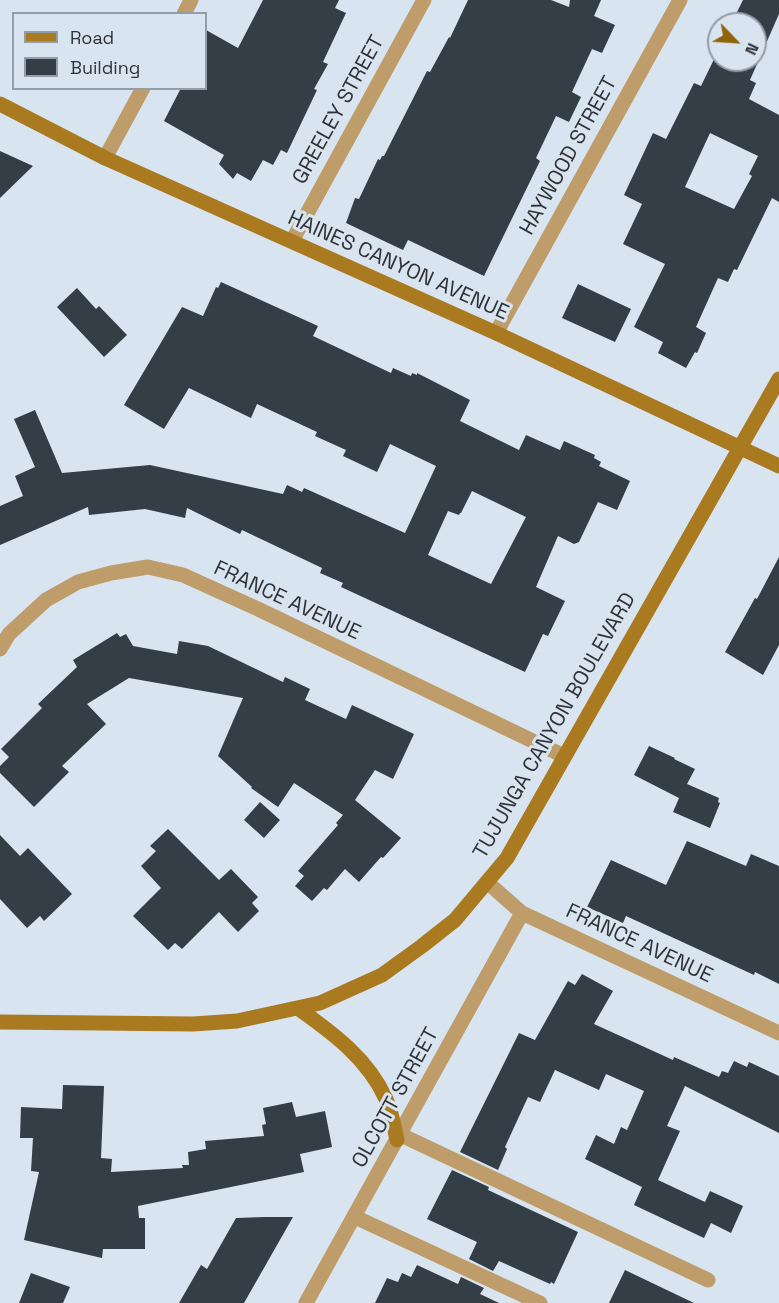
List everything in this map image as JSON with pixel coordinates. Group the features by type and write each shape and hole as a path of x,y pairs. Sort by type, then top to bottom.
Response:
{"main road":[{"name":"HAINES CANYON AVENUE","path":"0,104 105,158 496,333 779,465"},
{"name":"TUJUNGA CANYON BOULEVARD","path":"0,1022 193,1024 237,1021 299,1009 340,996 382,975 455,920 507,858 779,379"},
{"path":"299,1009 333,1033 368,1067 387,1101 399,1138"}],"street":[{"name":"GREELEY STREET","path":"292,241 424,0"},
{"name":"HAYWOOD STREET","path":"496,333 680,0"},
{"path":"105,158 142,90"},
{"name":"FRANCE AVENUE","path":"0,649 9,634 46,600 70,586 111,573 148,567 183,575 258,609 564,756"},
{"name":"FRANCE AVENUE","path":"487,882 522,913 779,1033"},
{"name":"OLCOTT STREET","path":"306,1303 522,913"},
{"path":"399,1138 708,1280"},
{"path":"355,1216 540,1303"}],"building":[{"path":"263,0 339,0 335,8 346,13 323,62 328,64 314,89 317,90 287,153 281,150 273,165 263,160 251,181 237,173 233,179 219,164 224,155 164,121 180,90 207,90 207,31 238,48"},
{"path":"468,0 551,0 569,7 570,0 601,0 594,16 615,25 602,53 592,49 572,92 581,97 569,122 556,116 536,158 540,161 484,276 408,240 403,250 346,223 355,198 359,199 378,159 384,156 427,71 430,72 450,38"},
{"path":"743,0 779,0 779,14 767,41 767,12 737,12"},
{"path":"708,72 754,72 750,80 756,83 749,99 779,115 779,202 772,198 737,270 734,269 728,282 718,278 696,327 706,333 697,353 695,352 686,368 658,353 663,342 634,327 665,264 623,244 642,204 624,195 653,133 666,139 694,83 701,86","holes":["710,133 758,156 749,174 752,176 734,209 685,187"]},
{"path":"0,151 33,166 0,198"},
{"path":"221,282 318,326 313,336 391,373 393,368 411,376 412,373 417,375 417,373 470,400 460,421 519,450 526,435 560,450 564,441 595,455 594,458 601,462 599,466 630,481 617,510 598,502 579,542 574,544 558,536 536,587 565,601 548,636 543,634 525,672 341,587 343,583 320,573 322,568 242,530 240,534 187,508 185,518 145,509 89,515 88,507 0,545 0,506 23,496 15,476 35,467 14,419 35,410 62,473 150,465 283,494 287,485 302,492 304,488 405,533 436,466 390,444 377,472 343,456 346,450 315,436 317,432 257,404 251,418 189,388 164,429 124,405 182,307 203,316 216,287 218,288","holes":["472,491 526,517 491,584 428,555 448,511 459,515"]},
{"path":"578,284 631,309 615,342 562,318"},
{"path":"77,288 96,309 99,306 127,335 104,357 57,307"},
{"path":"779,557 779,645 763,675 725,652"},
{"path":"117,633 120,637 126,634 133,646 177,654 179,641 208,646 283,682 285,677 310,689 305,700 346,719 352,705 414,734 393,779 375,770 355,800 401,838 359,882 345,869 327,890 324,888 312,901 295,886 304,876 298,871 338,825 336,823 343,815 294,783 278,807 251,788 218,756 243,698 129,678 87,704 106,724 62,766 69,772 34,807 0,773 0,766 9,757 1,749 42,708 38,704 77,667 73,660"},
{"path":"649,746 695,769 687,784 719,798 720,803 710,828 673,812 679,798 634,775"},
{"path":"260,802 280,820 264,838 244,820"},
{"path":"168,829 219,880 231,869 258,897 252,903 259,911 238,932 219,912 182,949 175,943 168,950 133,916 161,888 141,866 156,851 150,846"},
{"path":"0,835 20,856 28,848 72,894 44,921 40,916 27,928 0,899"},
{"path":"687,841 746,866 751,854 779,866 779,984 755,972 754,975 626,916 623,923 587,907 611,860 666,885"},
{"path":"582,974 613,991 594,1024 673,1060 674,1057 719,1077 722,1071 728,1073 734,1061 747,1067 749,1062 779,1076 779,1133 685,1086 667,1126 680,1131 658,1180 705,1202 710,1191 743,1206 731,1233 711,1223 704,1238 634,1205 642,1187 585,1159 596,1135 614,1144 621,1127 627,1130 644,1091 606,1074 599,1090 555,1070 540,1102 528,1097 505,1147 507,1149 498,1170 460,1152 519,1033 535,1040 568,981 575,985"},
{"path":"63,1085 104,1086 101,1158 112,1159 111,1172 183,1168 182,1165 189,1165 188,1152 206,1149 205,1141 264,1136 262,1125 266,1124 263,1108 292,1102 296,1117 325,1111 332,1147 300,1154 304,1172 138,1206 139,1218 145,1218 145,1249 103,1249 102,1258 24,1240 39,1172 31,1171 33,1138 20,1138 21,1107 62,1109"},
{"path":"452,1170 489,1187 488,1190 578,1232 554,1284 499,1261 493,1271 469,1259 477,1242 427,1219"},
{"path":"293,1217 244,1303 179,1303 201,1265 207,1269 236,1218"},
{"path":"417,1265 458,1284 461,1277 484,1288 480,1294 499,1303 375,1303 387,1278 398,1282 402,1273 411,1277"},
{"path":"625,1270 694,1303 609,1303"},
{"path":"31,1273 70,1287 63,1303 19,1303"}]}
